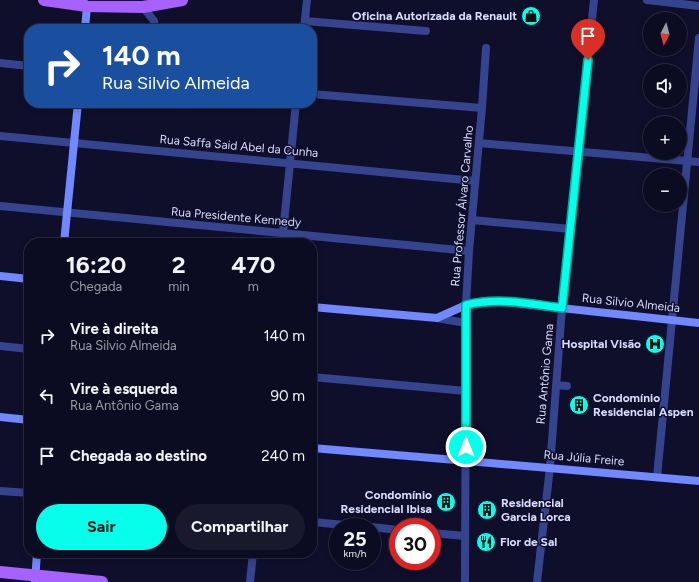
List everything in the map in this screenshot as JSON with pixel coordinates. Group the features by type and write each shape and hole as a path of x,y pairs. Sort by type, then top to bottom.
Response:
{"main road":[{"path":"44,0 87,6 143,7 182,0"},
{"path":"85,24 87,6"},
{"path":"65,238 78,108"},
{"path":"0,276 24,278"},
{"name":"Rua Silvio Almeida","path":"437,318 466,305 496,301 699,322"},
{"path":"317,307 437,318"},
{"path":"0,417 24,419"},
{"name":"Rua Júlia Freire","path":"317,448 466,462 550,467 699,480"},
{"path":"35,579 37,558"},
{"path":"0,572 35,579 102,582"}],"street":[{"path":"305,24 307,0"},
{"name":"Rua Antônio Gama","path":"537,582 550,467 562,308 594,0"},
{"path":"647,0 699,6"},
{"path":"155,24 163,4"},
{"path":"143,7 154,24"},
{"path":"317,26 426,31"},
{"path":"657,477 686,161 699,38"},
{"name":"Rua Professor Álvaro Carvalho","path":"465,582 466,305 486,48"},
{"path":"0,63 24,65"},
{"path":"317,94 482,108"},
{"path":"283,238 296,108"},
{"name":"Rua Saffa Said Abel da Cunha","path":"0,136 475,180"},
{"path":"479,142 699,162"},
{"name":"Rua Presidente Kennedy","path":"0,206 67,214 469,251"},
{"path":"472,220 571,229"},
{"path":"437,318 466,323"},
{"path":"0,346 24,348"},
{"path":"317,377 466,391"},
{"path":"556,385 567,386"},
{"path":"0,491 24,493"},
{"path":"317,522 329,524"},
{"path":"441,534 465,536"},
{"path":"250,582 252,558"}],"place":[{"name":"Oficina Autorizada da Renault","path":"531,16"},
{"name":"Hospital Visão","path":"655,344"},
{"name":"Condomínio Residencial Aspen","path":"579,405"},
{"name":"Condomínio Residencial Ibisa","path":"446,502"},
{"name":"Residencial Garcia Lorca","path":"487,510"},
{"name":"Flor de Sal","path":"486,542"}],"route":[{"path":"466,447 466,305 496,301 562,308 588,60"}]}
